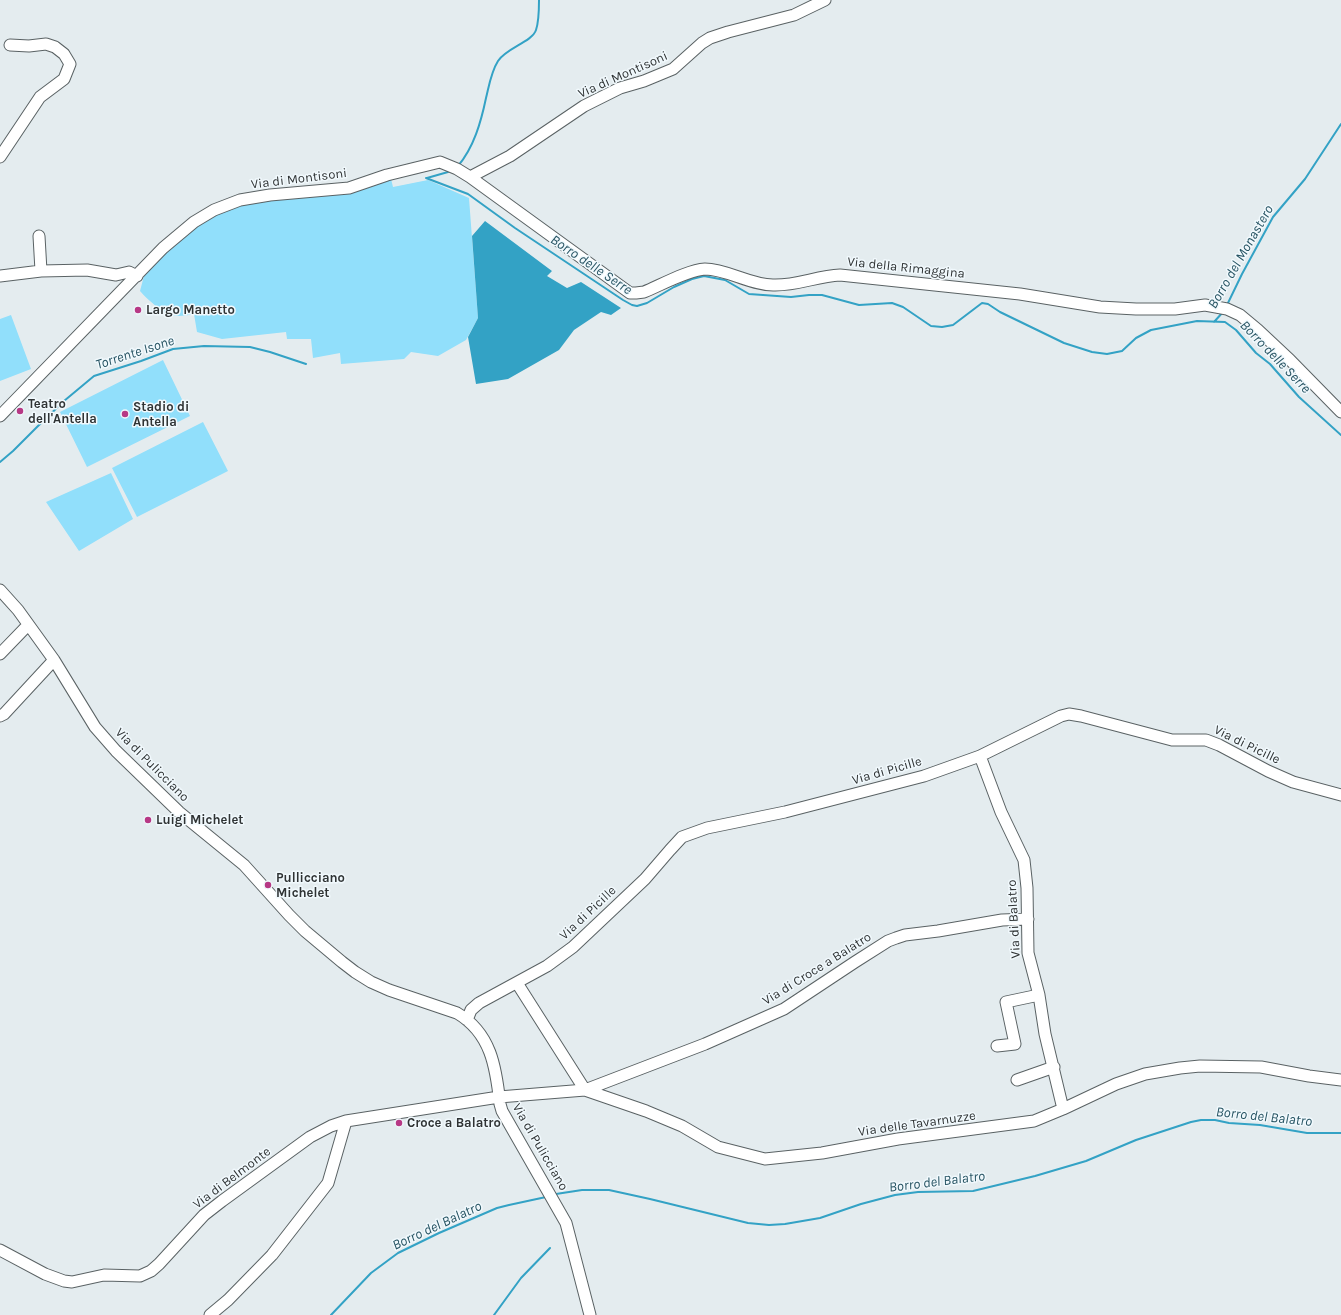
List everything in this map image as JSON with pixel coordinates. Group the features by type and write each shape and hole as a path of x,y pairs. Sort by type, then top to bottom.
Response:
{"street":[{"name":"Via di Montisoni","path":"0,416 164,248 194,222 214,210 240,200 270,195 349,188 387,175 440,162 455,168 470,177 510,156 584,106 620,88 644,81 673,69 702,43 710,38 794,14 825,0"},
{"path":"0,157 40,97 64,78 70,64 64,54 46,44 10,46"},
{"name":"Via della Rimaggina","path":"470,177 630,293 636,294 644,292 692,271 706,269 716,270 765,285 798,283 832,276 840,276 1020,294 1100,307 1136,310 1175,309 1210,305 1233,311 1248,321 1290,360 1341,412"},
{"path":"39,236 40,271"},
{"path":"0,276 40,271 87,270 116,275 129,272 136,276"},
{"name":"Via di Pulicciano","path":"0,590 18,610 54,660 96,727 116,751 184,815 244,865 289,915 318,942 355,972 380,986 452,1011 467,1020 486,1042 494,1065 502,1111 566,1223 590,1315"},
{"path":"0,654 28,625"},
{"path":"2,715 54,660"},
{"name":"Via di Picille","path":"467,1020 471,1010 480,1003 547,966 573,947 645,878 682,837 707,828 785,812 924,776 980,756 1069,714 1172,740 1206,740 1219,745 1292,782 1341,795"},
{"name":"Via di Balatro","path":"980,756 1001,812 1024,860 1027,888 1028,952 1039,995 1045,1034 1063,1110"},
{"name":"Via di Croce a Balatro","path":"585,1090 705,1044 784,1009 888,941 905,935 1002,920 1028,919"},
{"path":"517,983 585,1090"},
{"path":"997,1046 1015,1044 1006,1002 1039,995"},
{"name":"Via di Picille","path":"452,1011 480,1003"},
{"name":"Via delle Tavarnuzze","path":"499,1097 585,1090 646,1111 675,1123 718,1147 765,1159 822,1153 898,1139 1034,1121 1063,1110 1116,1084 1145,1074 1200,1066 1261,1066 1309,1076 1341,1080"},
{"path":"1017,1080 1054,1067"},
{"name":"Via di Belmonte","path":"0,1250 45,1274 64,1281 72,1282 104,1275 140,1276 146,1274 159,1264 199,1220 222,1201 310,1137 331,1126 346,1121 499,1097"},
{"path":"210,1315 228,1300 272,1255 328,1183 346,1121"}],"shaded area":[{"path":"391,179 393,187 428,180 469,198 478,318 466,340 438,356 411,352 404,359 341,364 340,353 313,358 311,339 287,339 286,332 222,339 197,332 194,314 178,316 168,313 152,303 140,291 145,272 167,250 208,217 233,207"},
{"path":"485,221 552,271 547,276 567,288 581,282 621,308 611,315 601,312 574,330 559,350 508,379 476,384 468,337 478,318 472,236"},
{"path":"11,315 31,369 0,381 0,319"},
{"name":"Stadio di Antella","path":"163,360 190,416 87,467 60,412"},
{"path":"203,422 228,471 137,517 112,468"},
{"path":"111,473 133,519 79,551 46,502"}],"waterway":[{"path":"458,166 464,159 473,142 482,116 492,74 498,61 507,52 530,38 536,30 539,0"},
{"name":"Borro del Monastero","path":"1227,305 1273,217 1305,179 1341,124"},
{"path":"427,178 451,170"},
{"name":"Borro delle Serre","path":"426,178 468,194 515,228 623,300 637,306 647,303 674,287 692,279 704,276 725,280 749,294 791,297 822,295 859,305 892,303 903,307 931,326 942,327 953,325 982,303 988,304 1000,312 1064,343 1092,352 1107,354 1122,351 1136,338 1151,330 1197,321 1225,322 1236,330 1256,353 1270,364 1299,397 1341,435"},
{"name":"Borro del Monastero","path":"1214,322 1223,312"},
{"name":"Torrente Isone","path":"0,462 64,401 94,376 173,349 204,346 250,347 306,364"},
{"name":"Borro del Balatro","path":"556,1194 582,1190 609,1190 748,1223 769,1225 785,1224 820,1218 861,1204 895,1195 918,1192 973,1191 1035,1176 1086,1161 1136,1140 1201,1120 1260,1125 1307,1133 1341,1133"},
{"name":"Borro del Balatro","path":"331,1315 371,1273 398,1253 439,1233 497,1208 546,1197"},
{"path":"494,1315 521,1278 550,1248"}],"place":[{"name":"Largo Manetto","path":"138,310"},
{"name":"Teatro dell'Antella","path":"20,411"},
{"name":"Stadio di Antella","path":"125,414"},
{"name":"Luigi Michelet","path":"148,820"},
{"name":"Pullicciano Michelet","path":"268,885"},
{"name":"Croce a Balatro","path":"399,1123"}]}
